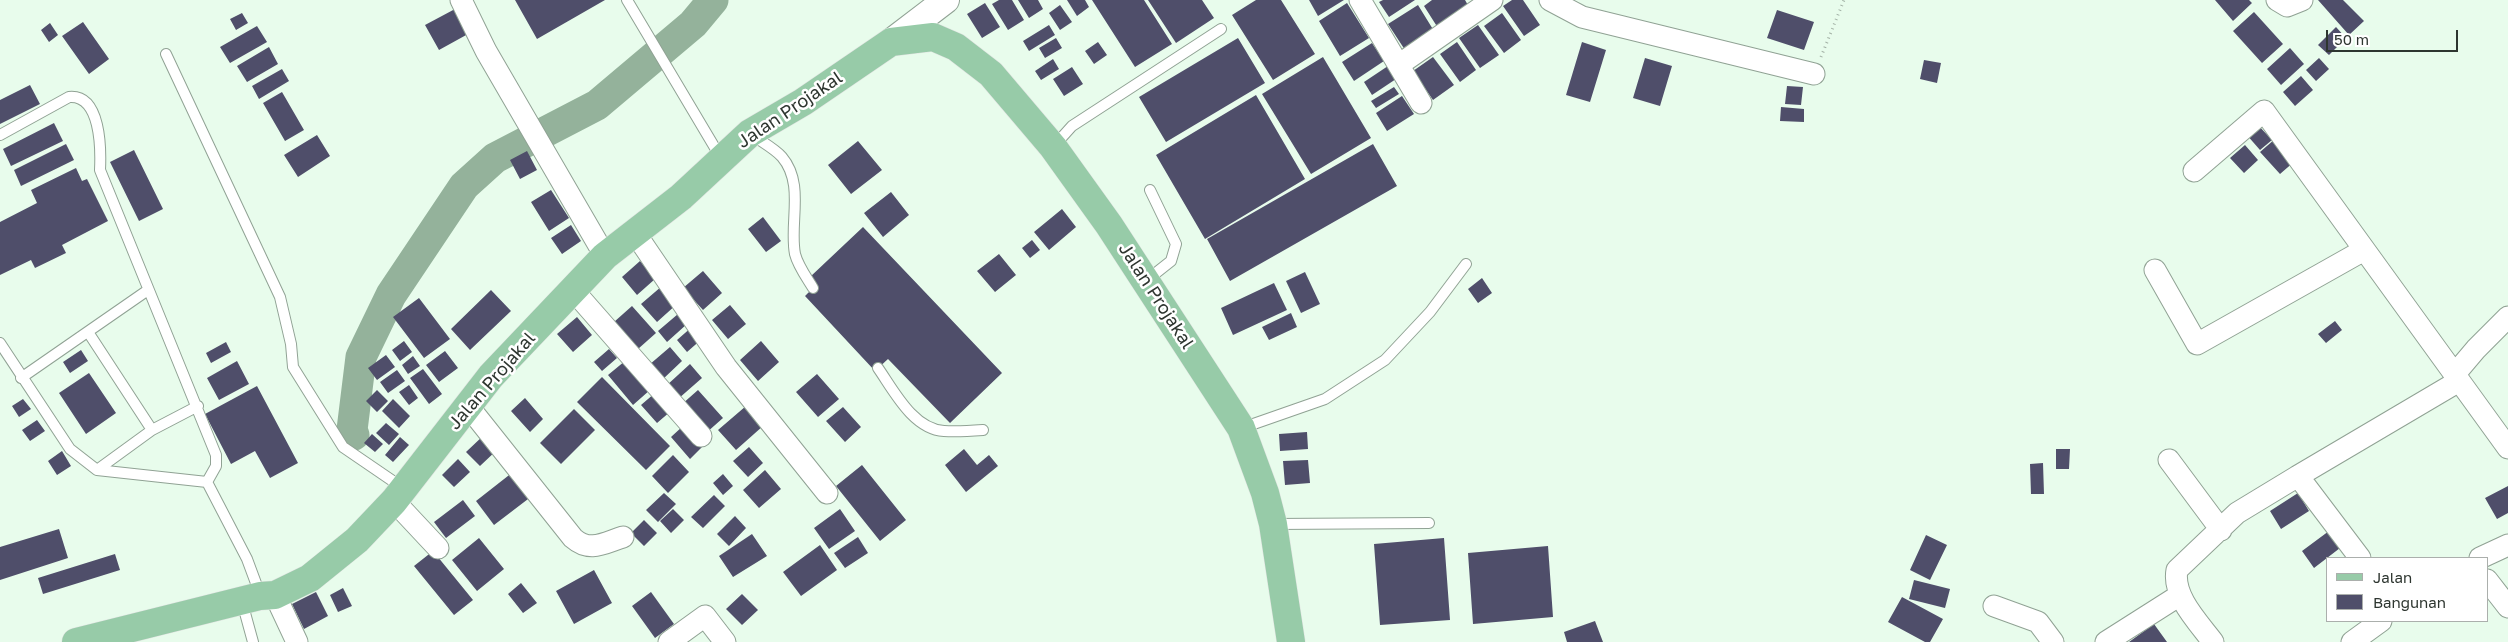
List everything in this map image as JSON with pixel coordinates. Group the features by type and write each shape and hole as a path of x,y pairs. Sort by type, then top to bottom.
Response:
{"main road":[{"name":"Jalan Projakal","path":"76,642 259,598 310,578 357,540 399,494 491,376 605,256 681,197 750,134 803,102 891,42 933,37 956,47 991,74 1053,147 1146,280 1241,428 1265,493 1273,524 1291,642"}],"street":[{"path":"460,0 486,51 605,256"},
{"path":"891,42 946,0"},
{"path":"1360,0 1400,64 1421,103"},
{"path":"1550,0 1582,17 1814,74"},
{"path":"2277,0 2287,6 2302,0"},
{"path":"1400,64 1481,3"},
{"path":"2194,171 2264,111 2457,378 2506,442"},
{"path":"635,233 726,367 827,493"},
{"path":"2155,270 2197,344 2364,250"},
{"path":"573,290 701,436"},
{"path":"2213,642 2180,595 2175,579 2176,570 2237,513 2457,378 2476,349 2508,317"},
{"path":"468,406 582,546 595,546 623,537"},
{"path":"2169,460 2221,530"},
{"path":"2298,476 2359,557"},
{"path":"399,494 438,548"},
{"path":"2482,557 2508,545"},
{"path":"2488,581 2508,607"},
{"path":"2106,642 2180,595"},
{"path":"259,598 297,642"},
{"path":"1994,606 2038,622 2053,642"},
{"path":"669,642 705,616 725,642"},
{"path":"2352,642 2380,622"}],"lane":[{"path":"627,0 722,159"},
{"path":"1053,147 1072,126 1221,29"},
{"path":"166,54 280,297 291,344 293,367 343,447 363,460 399,494"},
{"path":"0,134 69,96 77,96 84,99 96,122 101,139 100,170 148,290 198,406 216,455 216,466 207,482"},
{"path":"750,134 782,158 791,175 795,187 793,225 795,256 813,288"},
{"path":"1146,280 1171,261 1176,244 1150,190"},
{"path":"1241,428 1325,399 1385,360 1430,312 1466,264"},
{"path":"21,378 148,290"},
{"path":"88,332 152,430"},
{"path":"0,343 21,378 70,449 98,470 207,482"},
{"path":"878,368 914,417 926,426 942,432 983,430"},
{"path":"98,470 152,430 198,406"},
{"path":"207,482 247,559 259,598 253,642"},
{"path":"1273,524 1429,523"}],"path":[{"path":"1814,74 1844,0"}],"building":[{"path":"515,0 605,0 537,39"},
{"path":"999,0 1012,0 1024,20 1008,30 992,4"},
{"path":"1018,0 1038,0 1043,9 1029,18"},
{"path":"1067,0 1085,0 1089,7 1077,16"},
{"path":"1092,0 1144,0 1172,44 1135,67"},
{"path":"1148,0 1202,0 1214,18 1176,43"},
{"path":"1256,0 1281,0 1315,54 1273,80 1232,15"},
{"path":"1309,0 1344,0 1318,16"},
{"path":"1383,0 1415,0 1389,17 1379,2"},
{"path":"1432,0 1465,0 1469,7 1438,28 1424,6"},
{"path":"1512,0 1523,0 1540,25 1524,36 1503,6"},
{"path":"2215,0 2249,0 2252,3 2233,21"},
{"path":"2318,0 2343,0 2364,21 2349,35"},
{"path":"985,3 1000,27 982,38 967,14"},
{"path":"1347,3 1369,38 1340,56 1319,21"},
{"path":"1060,5 1072,22 1060,30 1049,13"},
{"path":"1418,5 1434,31 1405,50 1388,24"},
{"path":"455,9 468,34 439,50 425,25"},
{"path":"1777,10 1814,22 1804,50 1767,38"},
{"path":"2254,12 2283,44 2262,63 2233,31"},
{"path":"242,13 248,23 236,30 230,19"},
{"path":"1502,13 1521,40 1504,53 1484,26"},
{"path":"83,22 109,59 89,74 62,36"},
{"path":"50,23 58,35 49,42 41,30"},
{"path":"1049,25 1055,35 1029,51 1023,41"},
{"path":"1478,25 1499,55 1480,68 1459,38"},
{"path":"257,26 267,42 230,63 220,47"},
{"path":"2336,27 2346,38 2329,55 2318,45"},
{"path":"1056,38 1062,48 1045,58 1039,48"},
{"path":"1238,38 1265,83 1166,142 1139,97"},
{"path":"1098,42 1107,55 1094,64 1085,51"},
{"path":"1457,42 1476,70 1460,82 1440,54"},
{"path":"1582,42 1606,50 1590,102 1566,95"},
{"path":"1372,43 1384,61 1354,81 1342,62"},
{"path":"269,47 278,64 247,82 237,66"},
{"path":"2290,48 2304,64 2281,85 2267,69"},
{"path":"1323,57 1371,138 1311,174 1262,94"},
{"path":"1433,57 1454,85 1433,100 1413,71"},
{"path":"1645,58 1672,66 1660,106 1633,98"},
{"path":"2319,58 2329,69 2316,81 2306,70"},
{"path":"1053,59 1059,69 1041,80 1035,71"},
{"path":"1924,60 1941,63 1937,83 1920,79"},
{"path":"1388,66 1396,79 1372,95 1364,82"},
{"path":"1072,67 1083,84 1064,96 1053,79"},
{"path":"282,69 289,81 259,99 252,86"},
{"path":"2301,76 2313,90 2295,106 2283,92"},
{"path":"30,85 40,104 0,124 0,100"},
{"path":"1787,86 1803,87 1801,105 1785,104"},
{"path":"1394,87 1399,94 1376,108 1371,101"},
{"path":"282,92 304,130 285,141 263,103"},
{"path":"1256,95 1305,179 1205,239 1156,155"},
{"path":"1402,96 1414,114 1387,131 1376,113"},
{"path":"1781,107 1804,109 1804,122 1780,121"},
{"path":"54,123 63,141 11,166 3,149"},
{"path":"2257,124 2272,140 2260,150 2246,134"},
{"path":"317,135 330,156 298,177 284,155"},
{"path":"2275,139 2295,161 2280,174 2260,152"},
{"path":"858,141 882,170 851,194 828,165"},
{"path":"66,144 74,160 21,186 14,170"},
{"path":"1373,144 1397,186 1230,281 1207,239"},
{"path":"2245,145 2258,160 2244,173 2230,158"},
{"path":"134,150 163,209 139,221 110,162"},
{"path":"527,151 537,170 520,179 510,160"},
{"path":"76,168 82,181 87,179 108,221 62,245 66,253 35,268 31,260 0,275 0,222 37,203 31,190"},
{"path":"551,190 569,218 549,231 531,202"},
{"path":"891,192 909,215 883,237 864,213"},
{"path":"1062,209 1076,227 1049,250 1034,232"},
{"path":"763,217 781,241 766,252 748,229"},
{"path":"571,225 581,241 562,254 551,238"},
{"path":"863,227 1002,373 950,423 888,359 875,371 805,296 817,284 810,277"},
{"path":"1032,240 1040,250 1030,258 1022,248"},
{"path":"999,254 1016,275 995,292 977,271"},
{"path":"640,261 655,279 637,295 622,277"},
{"path":"703,271 722,293 703,310 683,288"},
{"path":"1305,272 1320,304 1301,313 1286,281"},
{"path":"1482,278 1492,293 1478,303 1468,289"},
{"path":"1274,283 1287,310 1233,335 1221,308"},
{"path":"662,286 677,304 657,322 641,304"},
{"path":"491,290 511,311 470,350 451,329"},
{"path":"419,298 450,339 424,358 393,317"},
{"path":"730,305 746,324 728,339 712,320"},
{"path":"632,306 656,333 638,349 614,322"},
{"path":"1291,313 1297,327 1269,340 1262,327"},
{"path":"678,314 687,324 667,342 658,331"},
{"path":"577,317 592,335 573,352 557,334"},
{"path":"2335,321 2342,330 2326,343 2318,334"},
{"path":"693,326 703,338 687,352 677,340"},
{"path":"404,341 412,352 400,361 392,350"},
{"path":"761,341 779,362 758,381 740,360"},
{"path":"226,342 231,352 211,363 206,353"},
{"path":"670,347 682,361 662,380 649,365"},
{"path":"609,349 617,358 602,371 594,362"},
{"path":"81,350 88,361 70,373 63,362"},
{"path":"445,351 458,368 439,382 426,365"},
{"path":"386,355 395,367 377,380 368,368"},
{"path":"413,356 420,366 408,374 402,365"},
{"path":"237,361 249,384 219,400 207,378"},
{"path":"625,361 650,390 633,405 608,375"},
{"path":"690,364 702,378 678,399 666,386"},
{"path":"423,369 442,394 429,404 410,378"},
{"path":"397,370 405,381 388,393 380,382"},
{"path":"89,373 116,413 86,434 59,393"},
{"path":"817,374 839,399 818,417 796,392"},
{"path":"602,377 670,446 646,470 577,402"},
{"path":"409,385 418,398 409,405 399,392"},
{"path":"257,386 298,463 270,478 255,451 231,464 205,414"},
{"path":"377,390 388,401 377,412 366,401"},
{"path":"698,390 723,418 706,433 681,405"},
{"path":"655,393 671,411 657,423 641,405"},
{"path":"525,398 543,419 530,432 511,411"},
{"path":"23,399 31,409 19,417 12,406"},
{"path":"393,399 410,416 399,428 382,411"},
{"path":"746,406 763,426 736,450 718,430"},
{"path":"843,407 861,427 845,442 826,421"},
{"path":"574,409 595,430 561,464 540,443"},
{"path":"37,420 45,431 30,441 22,430"},
{"path":"386,423 399,434 389,445 376,433"},
{"path":"683,426 702,447 690,459 671,437"},
{"path":"1307,432 1308,449 1280,451 1279,434"},
{"path":"372,434 383,444 375,452 364,443"},
{"path":"484,435 498,449 480,466 466,452"},
{"path":"400,437 409,445 393,462 385,455"},
{"path":"749,447 763,463 748,477 733,461"},
{"path":"964,449 977,465 989,455 998,466 966,492 945,465"},
{"path":"2056,449 2070,449 2069,469 2056,469"},
{"path":"62,451 71,466 57,475 48,461"},
{"path":"673,455 689,472 668,493 652,476"},
{"path":"458,459 470,472 454,487 442,475"},
{"path":"1308,460 1310,483 1285,485 1283,461"},
{"path":"2043,463 2044,494 2031,494 2030,464"},
{"path":"862,465 906,520 880,541 836,486"},
{"path":"765,470 781,489 759,508 743,490"},
{"path":"513,472 532,496 494,525 476,501"},
{"path":"723,474 733,486 723,495 713,483"},
{"path":"2508,486 2508,513 2497,519 2485,498"},
{"path":"664,493 676,504 658,522 646,510"},
{"path":"2298,493 2309,511 2281,529 2270,511"},
{"path":"714,495 725,506 703,528 691,517"},
{"path":"463,500 475,516 446,538 434,522"},
{"path":"673,509 684,520 671,533 660,521"},
{"path":"840,509 855,531 829,549 814,528"},
{"path":"735,516 746,528 729,546 717,534"},
{"path":"644,520 657,533 644,546 631,533"},
{"path":"59,529 68,558 0,580 0,547"},
{"path":"2329,531 2340,548 2314,568 2302,551"},
{"path":"752,534 767,556 733,577 719,556"},
{"path":"1926,535 1947,545 1930,580 1910,570"},
{"path":"858,537 868,553 845,568 834,553"},
{"path":"479,538 504,569 477,591 452,560"},
{"path":"1444,538 1450,620 1380,625 1374,544"},
{"path":"820,545 837,570 801,596 783,572"},
{"path":"1548,546 1553,617 1473,624 1468,553"},
{"path":"433,551 473,600 454,615 414,566"},
{"path":"115,554 120,570 43,594 38,578"},
{"path":"594,570 612,603 574,624 556,591"},
{"path":"1914,580 1950,589 1945,608 1909,599"},
{"path":"521,583 537,603 523,613 508,594"},
{"path":"343,588 352,606 338,612 330,595"},
{"path":"316,592 328,616 304,629 292,604"},
{"path":"651,592 674,624 655,638 632,606"},
{"path":"742,594 758,610 742,625 726,609"},
{"path":"1902,597 1943,619 1930,642 1925,642 1888,622"},
{"path":"1595,621 1603,642 1567,642 1564,632"},
{"path":"2154,624 2167,642 2129,642"}],"waterway":[{"path":"354,435 352,430 361,357 391,295 464,186 495,158 597,105 693,24 713,0"}]}
